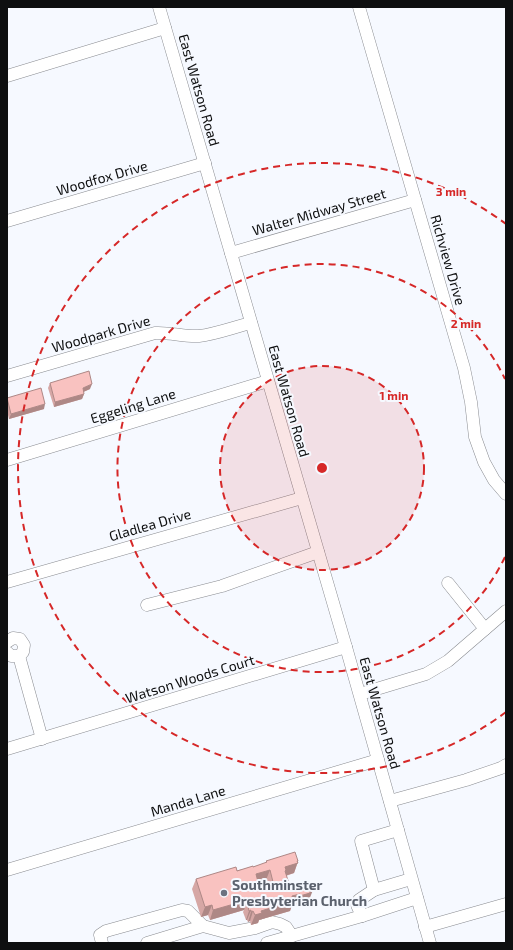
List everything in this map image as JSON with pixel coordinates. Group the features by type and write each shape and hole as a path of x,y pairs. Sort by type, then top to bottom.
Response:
{"street":[{"name":"East Watson Road","path":"159,7 360,694 430,943"},
{"name":"Richview Drive","path":"359,7 464,368 471,402 475,437 484,462 494,480 506,494"},
{"path":"7,76 165,28"},
{"name":"Woodfox Drive","path":"7,221 204,163"},
{"name":"Walter Midway Street","path":"231,253 415,200"},
{"name":"Woodpark Drive","path":"7,376 155,333 199,336 212,334 251,323"},
{"name":"Eggeling Lane","path":"7,460 268,381"},
{"name":"Gladlea Drive","path":"7,582 302,498"},
{"path":"147,605 222,586 318,552"},
{"path":"448,583 485,629"},
{"path":"360,694 426,674 448,661 506,611"},
{"path":"7,642 13,638 20,639 24,646 23,652 18,656 11,656 7,652"},
{"name":"Watson Woods Court","path":"7,749 346,647"},
{"path":"18,656 42,739"},
{"name":"Manda Lane","path":"7,870 378,760"},
{"path":"390,802 466,780 506,765"},
{"path":"374,890 361,841 398,830"},
{"path":"362,916 357,905 359,900 374,890 411,879"},
{"path":"267,943 362,916 417,898"},
{"path":"425,927 506,904"},
{"path":"101,939 106,931 182,910 188,912 203,926 229,933 255,928 272,922 286,927 292,936"},
{"path":"146,943 203,926"}],"building":[{"path":"89,371 92,384 83,388 84,394 55,402 50,383"},
{"path":"41,388 45,404 11,414 7,398"},
{"name":"Southminster Presbyterian Church","path":"295,852 298,863 285,867 291,890 308,883 309,885 311,884 313,890 310,891 310,893 300,896 300,894 292,896 293,901 261,911 262,913 255,915 253,911 249,911 248,900 213,910 212,905 205,907 196,879 236,867 237,871 253,867 267,862 266,861","holes":["270,870 273,882 259,886 256,874"]}],"place":[{"name":"Southminster Presbyterian Church","path":"224,893"}]}
